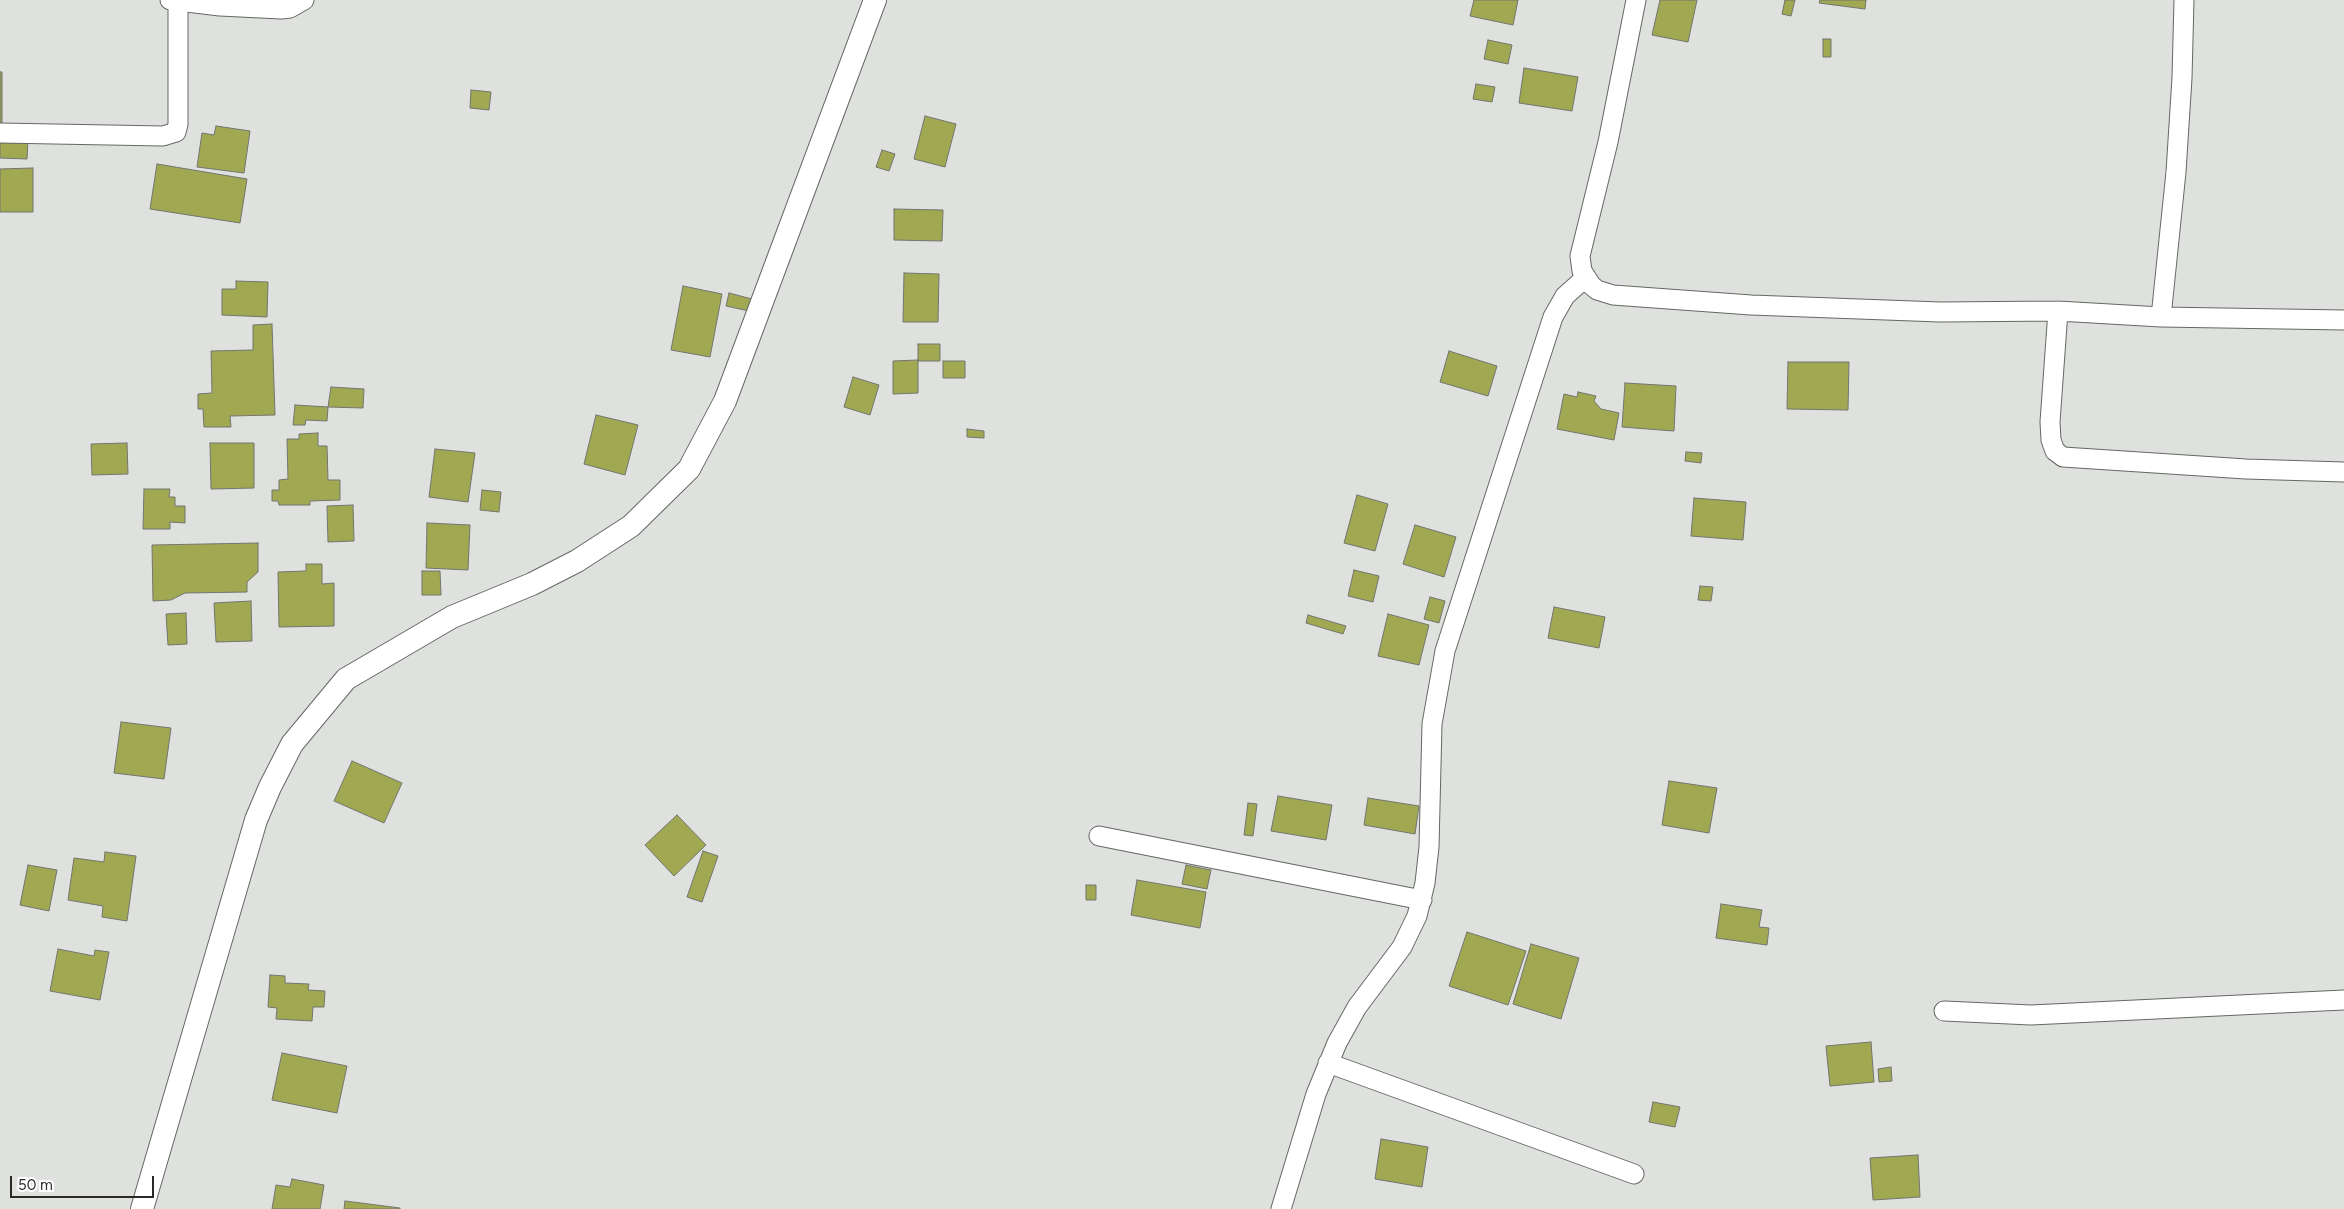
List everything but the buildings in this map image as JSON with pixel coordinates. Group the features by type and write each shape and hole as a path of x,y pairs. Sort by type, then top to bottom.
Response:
{"street":[{"path":"0,133 163,136 176,132 178,124 174,1 281,9 290,8 304,0"},
{"path":"142,1209 256,820 292,744 346,679 452,617 532,584 577,561 631,526 689,469 725,401 875,0"},
{"path":"1636,0 1608,142 1580,256 1582,272 1585,278 1591,285 1605,294 1681,300 1940,312 2058,311 2161,317 2344,320"},
{"path":"2161,317 2176,172 2182,78 2184,0"},
{"path":"1281,1209 1328,1063 1347,1024 1402,947 1422,900 1429,847 1432,724 1445,650 1552,317 1565,296 1585,278"},
{"path":"2058,311 2050,422 2051,440 2055,451 2063,457 2246,470 2344,472"},
{"path":"1099,836 1422,900"},
{"path":"1944,1010 2031,1015 2344,1000"},
{"path":"1328,1063 1634,1174"}]}
